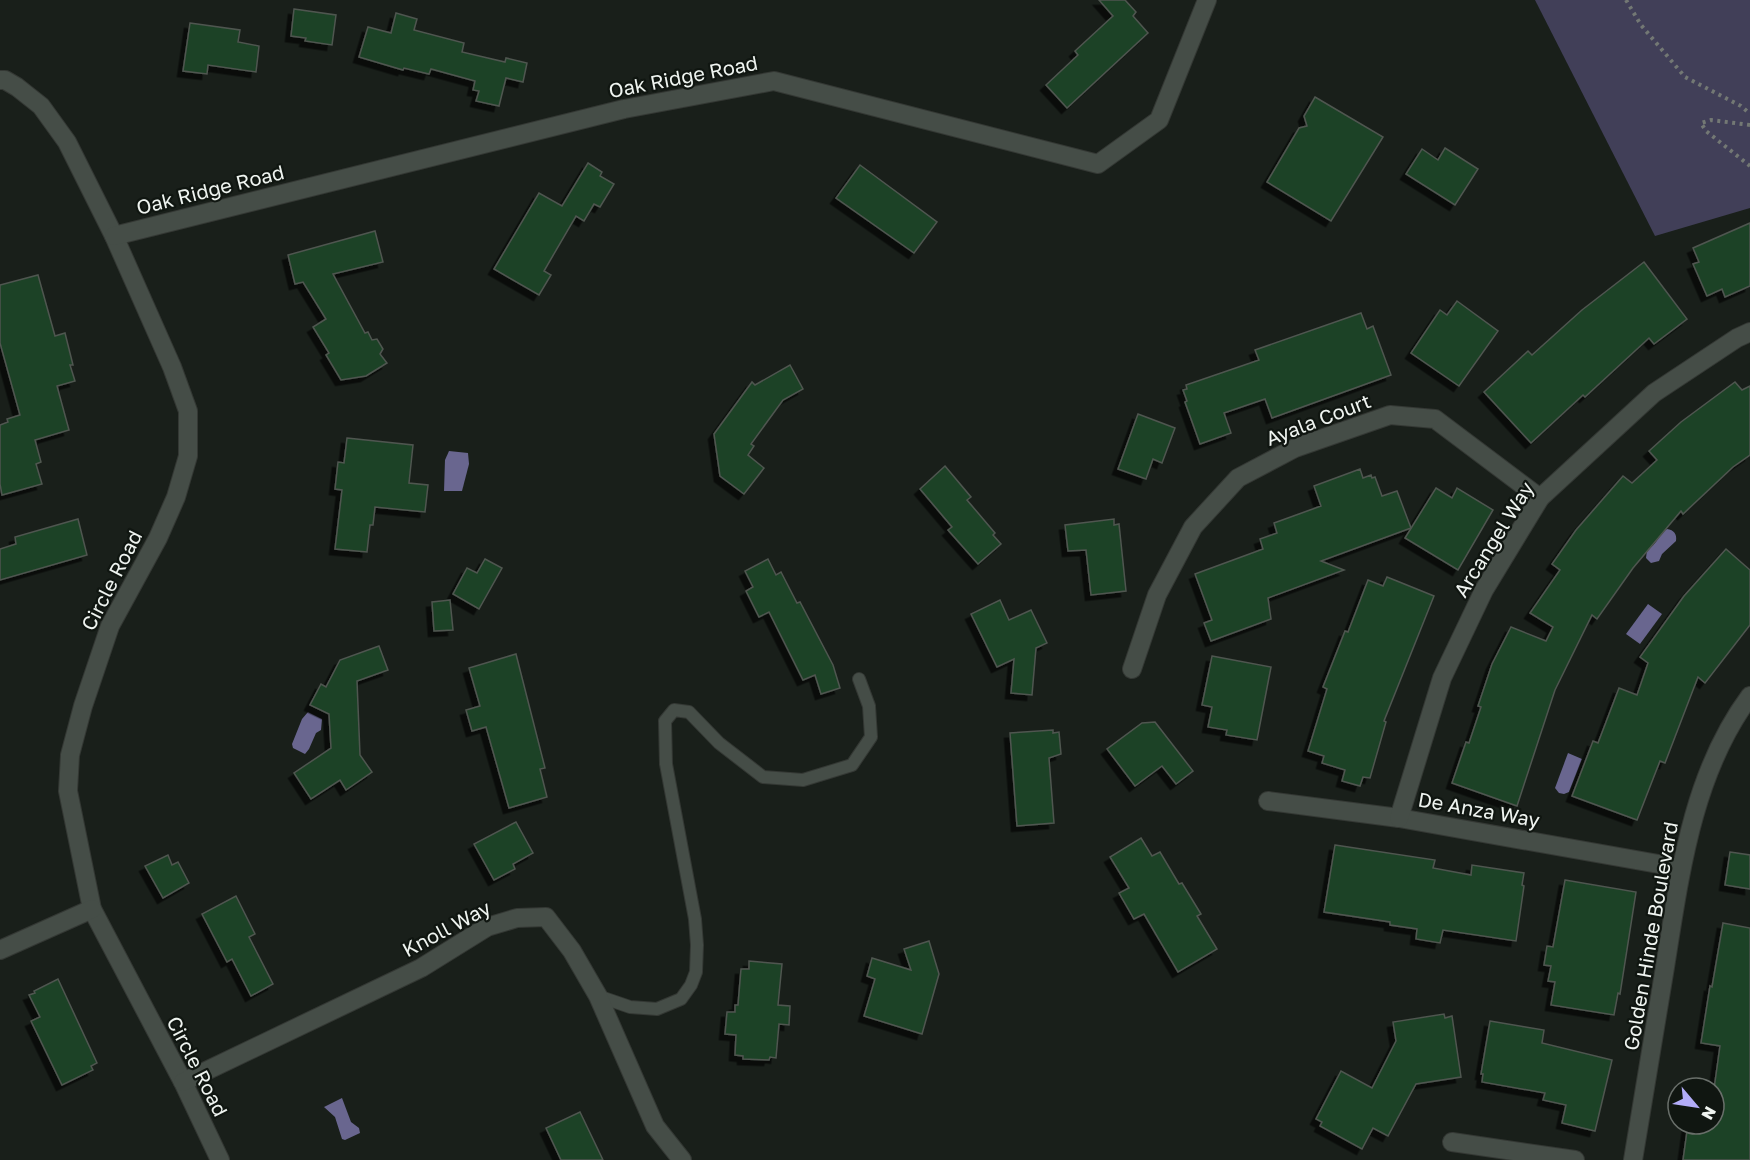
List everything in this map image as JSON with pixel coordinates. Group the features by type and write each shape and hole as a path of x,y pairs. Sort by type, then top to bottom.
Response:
{"street":[{"name":"Oak Ridge Road","path":"114,236 624,110 774,81 1098,164 1159,120 1207,0"},
{"name":"Circle Road","path":"2,78 42,106 61,133 114,236 172,367 188,411 188,456 176,497 158,538 110,626 83,706 70,755 68,791 92,909 183,1082 220,1160"},
{"name":"Arcangel Way","path":"1399,818 1442,678 1484,590 1540,498 1654,393 1737,338 1750,332"},
{"name":"Ayala Court","path":"1132,669 1157,595 1193,527 1238,478 1295,448 1390,415 1435,419 1540,498"},
{"name":"Golden Hinde Boulevard","path":"1633,1160 1681,868 1701,790 1735,717 1750,696"},
{"name":"De Anza Way","path":"1268,801 1399,818 1681,868"},
{"path":"0,950 92,909"},
{"name":"Knoll Way","path":"183,1082 421,968 487,927 517,918 546,918 572,951 598,996 656,1126 682,1160"},
{"path":"1452,1142 1575,1160"}],"lane":[{"path":"598,996 630,1007 657,1009 681,999 691,985 696,972 698,945 695,919 666,764 665,721 674,710 689,712 719,743 763,777 803,780 852,765 871,737 869,706 859,679"}],"path":[{"path":"1626,0 1641,25 1685,77 1741,106 1750,114"},
{"path":"1750,125 1711,120 1701,123 1706,131 1750,166"}],"shaded area":[{"path":"1535,0 1750,0 1750,208 1655,236"},
{"path":"449,451 468,453 469,464 462,491 444,491 445,460"},
{"path":"1667,529 1672,530 1676,541 1662,554 1659,561 1651,563 1646,558 1647,550"},
{"path":"1648,604 1662,614 1640,644 1626,634"},
{"path":"308,712 322,719 321,730 316,733 305,754 293,748 292,744 302,719"},
{"path":"1568,753 1582,759 1569,792 1564,794 1559,793 1555,788"},
{"path":"342,1098 351,1122 359,1128 360,1133 345,1140 342,1139 335,1117 324,1107"}],"building":[{"path":"1099,0 1125,0 1136,12 1133,16 1148,33 1067,108 1046,85 1078,55 1075,51 1113,16"},
{"path":"294,9 336,15 332,45 305,41 306,38 291,36"},
{"path":"396,13 417,19 414,30 464,43 462,52 505,62 506,58 527,63 523,82 506,78 499,106 476,101 479,91 473,90 475,81 431,69 429,74 404,68 403,70 359,57 368,27 391,33"},
{"path":"190,23 240,30 238,42 259,46 256,72 208,65 207,74 183,71"},
{"path":"1315,97 1383,137 1331,221 1267,182 1299,128 1307,126 1304,116"},
{"path":"1445,148 1478,169 1455,205 1406,174 1422,149 1438,160"},
{"path":"588,163 602,172 600,176 614,184 600,207 594,204 584,221 576,216 544,271 551,275 539,295 494,269 539,193 562,206"},
{"path":"860,165 937,222 914,253 836,198"},
{"path":"1750,223 1750,286 1725,297 1722,289 1707,296 1693,264 1699,262 1693,248"},
{"path":"375,231 383,262 333,274 365,333 368,332 372,340 377,339 383,349 380,354 387,363 366,376 341,380 326,355 329,353 313,327 326,319 303,282 295,284 288,255"},
{"path":"1644,262 1687,319 1654,344 1649,338 1531,443 1484,392 1528,351 1532,355 1582,310"},
{"path":"38,275 55,336 65,333 73,365 70,365 75,381 57,386 69,430 35,440 41,462 36,464 42,484 2,495 0,425 8,422 7,419 20,415 0,343 0,285"},
{"path":"1457,301 1498,331 1459,386 1411,353 1440,310 1447,315"},
{"path":"1361,313 1367,329 1373,326 1391,375 1272,418 1265,399 1224,413 1231,433 1200,444 1185,402 1187,401 1183,390 1187,389 1186,385 1259,360 1255,350"},
{"path":"790,365 803,389 783,400 751,444 754,446 748,455 764,468 744,494 720,476 714,434 752,382 755,385"},
{"path":"1735,382 1742,390 1750,386 1750,455 1733,467 1683,514 1681,511 1633,568 1597,619 1592,615 1555,690 1517,806 1452,783 1466,742 1469,743 1492,664 1511,627 1546,641 1553,627 1530,613 1560,570 1552,564 1576,530 1623,476 1632,483 1657,460 1649,451 1681,422"},
{"path":"1138,414 1175,428 1162,463 1153,459 1146,479 1118,469"},
{"path":"347,438 413,445 409,483 428,485 425,512 375,507 367,552 335,549 342,490 335,489 338,462 344,463"},
{"path":"945,466 971,497 967,500 995,533 993,535 1001,544 978,564 948,530 952,527 920,489"},
{"path":"1360,469 1363,478 1371,475 1372,478 1375,477 1382,496 1397,491 1411,528 1321,561 1344,570 1268,598 1271,619 1211,641 1204,623 1212,620 1195,574 1263,549 1260,539 1277,533 1274,523 1321,506 1314,486"},
{"path":"1436,488 1452,498 1457,488 1493,510 1458,570 1405,538"},
{"path":"78,519 87,555 0,580 0,549 16,544 15,537"},
{"path":"1114,519 1114,525 1119,524 1126,591 1091,595 1086,550 1068,551 1065,525"},
{"path":"1726,549 1750,570 1750,625 1705,683 1698,677 1665,763 1660,761 1637,820 1572,796 1593,741 1598,743 1619,688 1637,695 1648,663 1640,657 1684,596"},
{"path":"485,559 502,568 479,609 453,594 467,568 477,573"},
{"path":"768,559 776,575 781,572 797,603 800,602 833,665 840,688 821,694 815,675 803,680 769,612 759,617 746,591 753,587 745,571"},
{"path":"1387,577 1434,596 1384,721 1386,722 1370,778 1363,777 1360,786 1342,781 1345,770 1322,763 1324,756 1308,751 1327,689 1323,687 1368,580 1383,586"},
{"path":"450,600 453,630 434,631 432,602"},
{"path":"1000,600 1009,620 1031,610 1047,643 1036,648 1032,695 1011,693 1014,659 997,667 971,614"},
{"path":"379,646 388,670 357,681 360,755 372,772 346,790 340,780 311,799 294,773 331,748 329,714 310,705 321,684 326,687 340,660"},
{"path":"516,654 545,768 540,769 547,797 509,808 486,727 472,731 466,710 480,706 469,668"},
{"path":"1212,656 1271,667 1257,740 1226,735 1227,730 1208,727 1212,707 1202,705"},
{"path":"1155,722 1193,771 1176,784 1162,766 1135,786 1107,749 1142,723"},
{"path":"1053,730 1053,733 1059,732 1061,754 1049,758 1054,823 1017,826 1010,733"},
{"path":"516,822 533,853 513,864 515,869 494,880 474,844"},
{"path":"1141,838 1152,856 1160,852 1179,884 1182,883 1201,914 1197,916 1217,949 1178,972 1144,914 1134,919 1119,893 1129,888 1110,857"},
{"path":"1335,845 1435,860 1433,868 1471,875 1472,865 1524,873 1516,941 1443,930 1440,943 1416,939 1417,929 1390,925 1390,922 1324,912"},
{"path":"1730,852 1750,855 1750,889 1725,885"},
{"path":"168,855 172,865 178,862 189,883 163,898 145,866"},
{"path":"1565,880 1636,892 1620,994 1618,993 1614,1015 1551,1005 1555,982 1548,981 1551,966 1544,965 1547,946 1553,947"},
{"path":"236,896 255,934 249,937 273,984 251,996 232,959 227,962 202,914"},
{"path":"1723,923 1750,928 1750,1160 1683,1160 1686,1136 1726,1136 1726,1076 1716,1076 1720,1046 1701,1043 1710,986 1712,987"},
{"path":"929,941 939,974 922,1034 864,1016 875,979 867,976 872,958 911,970 904,949"},
{"path":"749,961 782,964 778,1005 790,1006 789,1025 779,1024 776,1058 770,1057 769,1060 743,1059 743,1056 735,1055 736,1035 725,1034 727,1012 735,1012 735,1005 738,1005 741,969 749,969"},
{"path":"58,979 97,1063 91,1066 93,1070 62,1085 31,1021 40,1017 29,995"},
{"path":"1444,1014 1445,1018 1452,1016 1461,1077 1416,1084 1388,1136 1373,1128 1362,1149 1320,1126 1322,1122 1316,1119 1341,1071 1372,1088 1396,1041 1393,1022"},
{"path":"1490,1021 1544,1030 1542,1043 1612,1060 1595,1131 1562,1123 1566,1105 1543,1100 1545,1093 1482,1082 1483,1074 1481,1074"},
{"path":"580,1112 603,1160 561,1160 546,1128"}]}
